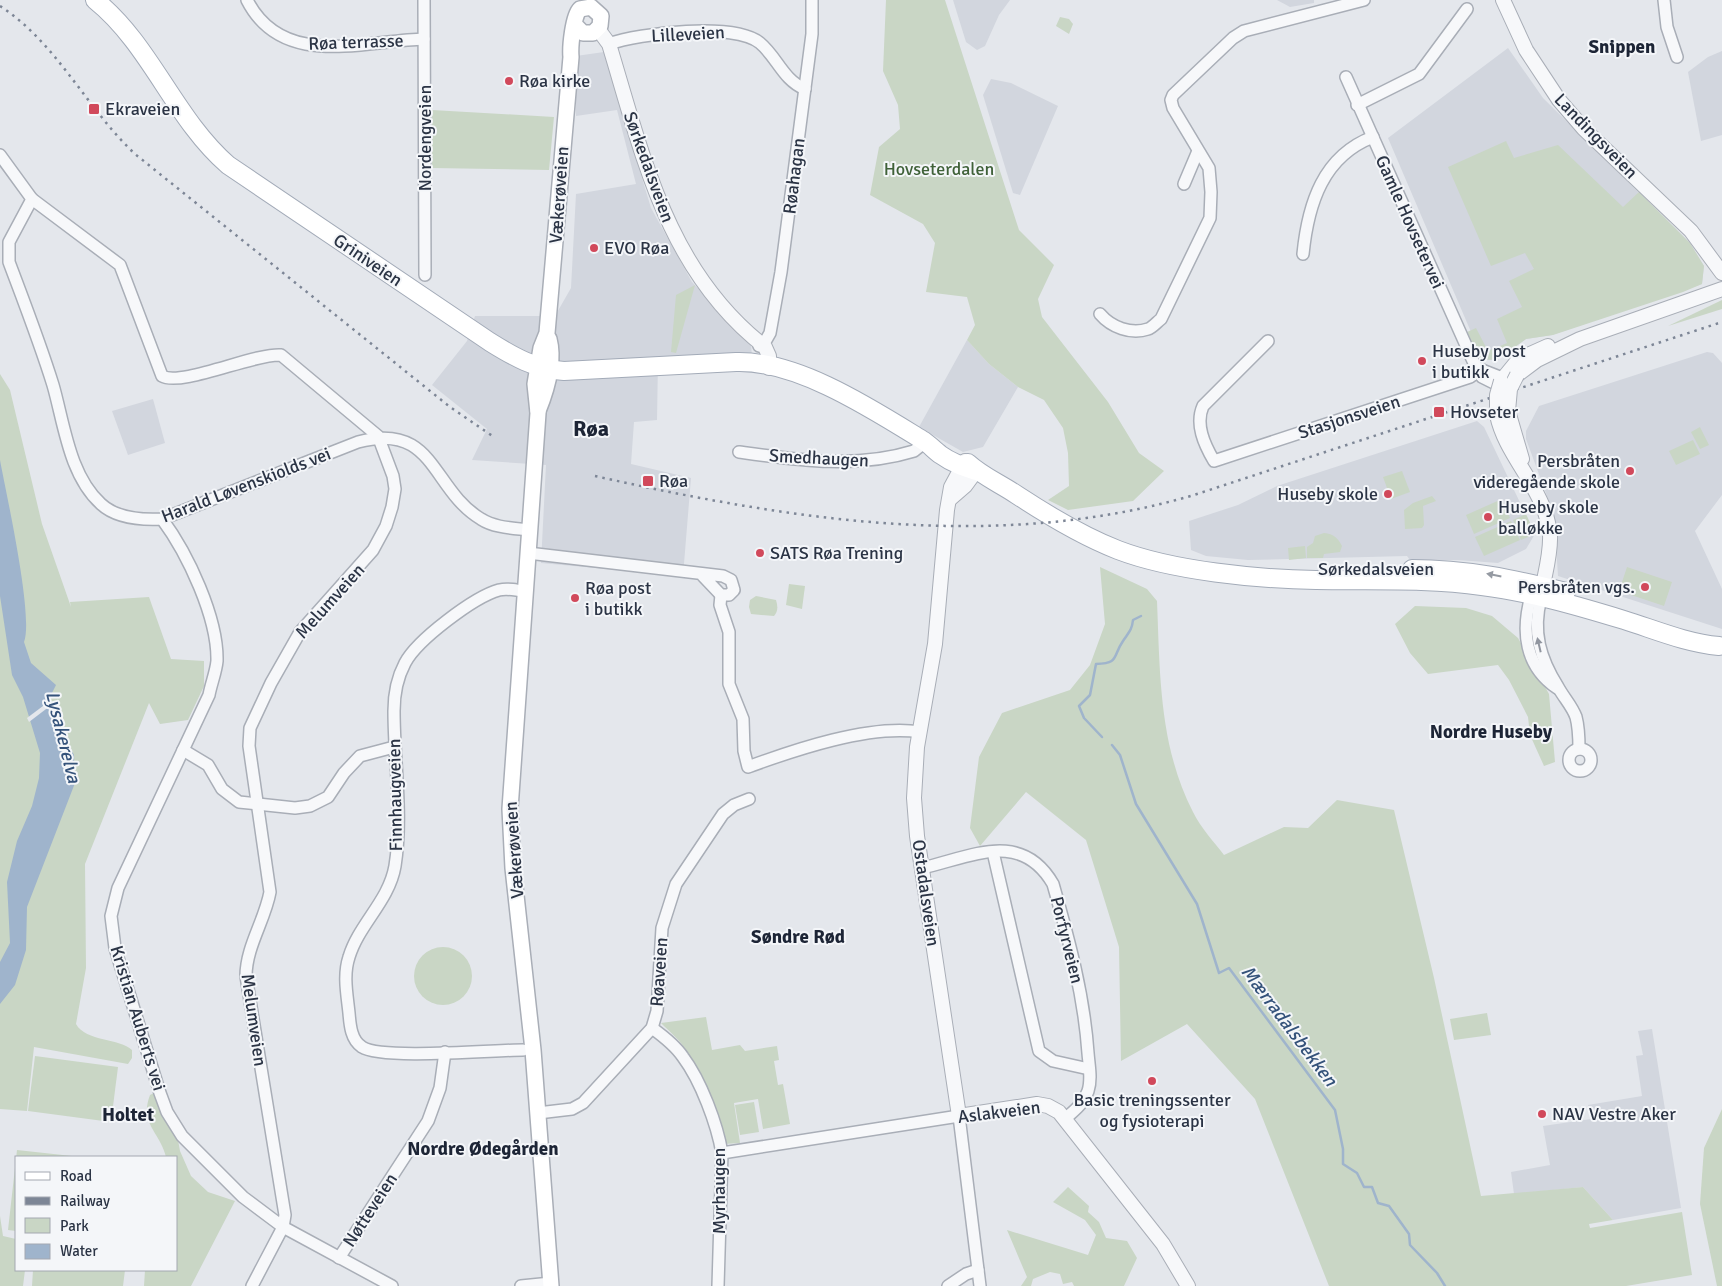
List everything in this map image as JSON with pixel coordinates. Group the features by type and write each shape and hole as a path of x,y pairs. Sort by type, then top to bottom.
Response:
{"main road":[{"name":"Griniveien","path":"95,0 123,26 189,122 212,150 228,165 490,342 524,362 543,369 588,371 718,364 764,358"},
{"name":"Vækerøveien","path":"551,1285 538,1113 513,868 510,818 512,744 526,592 538,412 547,386 543,369 551,346 547,333 571,57 587,29 575,16 587,4"},
{"path":"587,4 601,16 587,29"},
{"name":"Sørkedalsveien","path":"764,358 820,383 927,443 939,454 968,466 1057,520 1120,551 1152,561 1209,570 1435,569 1487,574 1538,593 1647,616 1721,647"}],"street":[{"name":"Røa terrasse","path":"247,0 259,18 274,32 305,45 336,46 424,39"},
{"name":"Nordengveien","path":"424,0 425,275"},
{"name":"Røahagan","path":"764,358 781,274 812,34 812,0"},
{"path":"1100,314 1107,323 1129,331 1148,329 1161,319 1210,218 1211,192 1209,168 1173,108 1171,100 1179,89 1233,38 1254,27 1364,0"},
{"name":"Landingsveien","path":"1503,0 1526,50 1559,100 1584,128 1688,227 1722,273"},
{"path":"1664,0 1667,27 1677,57"},
{"path":"1357,105 1419,74 1467,9"},
{"name":"Sørkedalsveien","path":"587,29 609,44 652,186 672,231 714,294 764,358"},
{"name":"Lilleveien","path":"609,44 635,38 711,31 740,33 758,41 788,79 805,89"},
{"name":"Gamle Hovsetervei","path":"1346,76 1357,105 1479,370"},
{"path":"1303,254 1310,214 1329,170 1347,149 1373,137"},
{"path":"1184,184 1198,151"},
{"path":"0,155 32,199 120,265 158,369 165,378 186,376 281,355 378,436 403,442 425,454 456,497 482,520 498,526 529,530"},
{"name":"Harald Løvenskiolds vei","path":"32,199 9,242 9,262 52,384 74,462 90,493 101,505 112,512 133,518 162,519 358,442 378,436"},
{"name":"Landingsveien","path":"1710,258 1720,289"},
{"path":"1505,380 1537,360 1580,339 1720,289"},
{"name":"Stasjonsveien","path":"1268,341 1203,406 1199,416 1200,426 1214,461 1454,383 1479,370"},
{"path":"1479,370 1505,380"},
{"path":"1505,380 1503,413 1525,470 1543,507 1549,528 1549,555 1538,593 1536,622 1538,646 1544,663 1576,717 1579,749"},
{"name":"Melumveien","path":"252,1286 283,1227 284,1207 246,976 248,956 265,916 270,892 248,746 250,728 300,632 366,560 383,532 392,507 394,483 378,436"},
{"name":"Smedhaugen","path":"739,452 825,461 872,461 914,451 927,443"},
{"name":"Ostadalsveien","path":"968,466 965,486 950,500 946,515 932,663 915,766 914,798 922,868 959,1116 980,1286"},
{"name":"Kristian Auberts vei","path":"162,519 190,563 203,596 215,642 217,662 209,695 118,888 111,916 114,948 160,1093 174,1125 193,1149 243,1197 283,1227 392,1286"},
{"path":"528,553 723,576 731,580 734,590 729,595 721,595 701,574"},
{"name":"Finnhaugveien","path":"524,1050 370,1051 359,1044 351,1030 346,987 349,958 357,939 377,909 394,869 397,831 394,693 405,662 414,650 442,625 478,600 500,590 526,592"},
{"path":"721,595 720,604 729,632 729,684 743,719 744,751 748,767 845,737 900,731 920,732"},
{"path":"182,750 208,765 222,789 239,802 295,808 320,802 328,797 344,773 360,756 394,747"},
{"name":"Røaveien","path":"538,1113 572,1109 583,1103 652,1028 656,1011 662,928 676,884 723,814 734,804 750,799"},
{"name":"Porfyrveien","path":"922,868 993,852 1012,851 1028,856 1041,867 1053,884 1075,960 1085,1019 1090,1084 1085,1097 1066,1118"},
{"path":"993,852 1039,1051 1053,1061 1089,1069"},
{"name":"Myrhaugen","path":"652,1028 669,1041 683,1056 692,1072 716,1128 722,1154 718,1286"},
{"name":"Nøtteveien","path":"339,1258 428,1121 440,1088 445,1052"},
{"name":"Aslakveien","path":"722,1154 1037,1104 1052,1107 1066,1118 1163,1244 1188,1286"},
{"path":"948,1286 966,1274 978,1270"},
{"path":"521,1286 551,1285"}],"shaded area":[{"path":"953,0 1010,0 999,15 985,46 977,50 966,42"},
{"path":"1277,0 1314,0 1314,3 1290,7"},
{"path":"1508,48 1543,98 1690,243 1704,266 1702,284 1552,335 1526,339 1497,360 1483,360 1388,138"},
{"path":"1722,51 1722,135 1701,141 1688,72 1708,57"},
{"path":"604,52 651,208 692,282 751,344 752,357 658,361 657,420 634,422 631,464 691,478 683,576 541,563 546,465 472,460 487,429 432,385 467,341 475,316 555,316 571,288 576,194 636,184 617,110 576,116 576,56"},
{"path":"991,79 1011,83 1058,106 1020,195 1013,193 983,95"},
{"path":"967,340 989,364 1018,387 983,447 963,452 919,427"},
{"name":"Persbråten videregående skole","path":"1707,352 1713,353 1722,363 1722,495 1695,531 1722,589 1722,629 1558,576 1554,515 1526,439 1526,431 1539,406"},
{"path":"153,399 165,443 128,455 112,411"},
{"name":"Huseby skole","path":"1477,421 1484,427 1535,534 1526,549 1498,563 1458,560 1410,560 1407,556 1248,560 1206,556 1191,550 1189,521 1238,505 1277,486"},
{"path":"1652,1029 1681,1208 1613,1220 1583,1187 1514,1194 1511,1172 1550,1165 1543,1126 1591,1119 1588,1105 1642,1096 1636,1056 1643,1055 1638,1031"}],"green space":[{"name":"Hovseterdalen","path":"886,0 945,0 1019,230 1054,265 1038,299 1042,317 1108,402 1139,453 1164,471 1133,501 1068,510 1048,500 1069,486 1068,453 1063,428 1044,400 1018,387 989,364 967,340 975,325 967,297 926,292 935,243 923,224 870,195 879,147 900,129 898,105 883,71"},
{"path":"1060,17 1069,19 1073,24 1069,34 1056,26"},
{"path":"432,110 554,117 549,170 432,168"},
{"path":"1506,141 1514,158 1558,145 1623,207 1639,192 1690,243 1704,266 1702,284 1553,335 1526,339 1497,360 1480,359 1467,332 1476,328 1488,351 1507,343 1497,319 1522,307 1509,281 1534,269 1525,253 1491,266 1448,167"},
{"path":"695,285 676,353 671,352 676,295"},
{"path":"1722,300 1722,309 1668,326"},
{"path":"0,374 10,390 42,524 71,607 70,602 149,597 171,659 204,661 204,686 188,720 160,724 149,703 85,864 86,968 76,1024 87,1034 127,1046 132,1050 132,1058 128,1064 34,1047 27,1111 0,1109"},
{"path":"1700,427 1709,445 1700,449 1691,432"},
{"path":"1693,440 1700,454 1676,465 1669,451"},
{"path":"1402,471 1410,492 1391,499 1383,477"},
{"path":"1432,496 1436,501 1423,506 1424,525 1422,528 1405,529 1404,510 1413,503"},
{"name":"Huseby skole balløkke","path":"1502,499 1510,518 1474,534 1466,515"},
{"path":"1526,514 1535,534 1521,540 1513,520"},
{"path":"1511,521 1520,540 1484,556 1475,537"},
{"path":"1324,533 1333,535 1337,539 1342,546 1340,552 1324,554 1323,558 1307,558 1307,547 1313,543 1315,536"},
{"path":"1305,546 1306,558 1289,560 1288,548"},
{"path":"1100,567 1147,589 1157,601 1163,709 1173,761 1196,818 1224,855 1284,827 1308,828 1337,800 1394,810 1434,978 1481,1196 1583,1187 1613,1220 1589,1224 1590,1228 1682,1212 1692,1275 1626,1286 1329,1286 1255,1099 1187,1024 1121,1061 1119,947 1086,840 1026,792 980,846 970,828 979,757 1002,713 1070,690 1090,665 1105,624"},
{"name":"Persbråten vgs.","path":"1627,567 1672,582 1664,606 1619,591"},
{"path":"789,584 805,586 802,609 786,605"},
{"path":"756,596 776,600 777,609 774,616 751,614 750,600"},
{"path":"1415,606 1466,608 1492,616 1518,638 1549,694 1555,762 1544,766 1530,735 1528,717 1509,680 1498,665 1428,674 1410,653 1395,624"},
{"path":"437,947 449,947 459,951 468,960 472,982 464,997 449,1005 437,1005 427,1001 418,992 414,982 414,970 418,960 427,951"},
{"path":"1487,1013 1491,1035 1454,1040 1450,1019"},
{"path":"706,1017 712,1050 740,1045 745,1051 777,1046 779,1060 774,1061 778,1085 783,1084 790,1124 763,1129 758,1099 734,1103 740,1143 724,1144 718,1120 705,1084 682,1044 661,1023"},
{"path":"35,1056 118,1067 111,1122 28,1111"},
{"path":"154,1093 178,1140 180,1151 191,1176 208,1192 235,1201 191,1286 144,1286 145,1271 178,1271 178,1156 166,1156 152,1128 147,1113 150,1095"},
{"path":"754,1102 759,1132 740,1135 735,1105"},
{"path":"1722,1109 1722,1286 1717,1286 1700,1204 1704,1148"},
{"path":"17,1150 72,1156 16,1156"},
{"path":"15,1168 15,1231 8,1230"},
{"path":"1068,1187 1089,1206 1088,1212 1099,1222 1106,1238 1127,1241 1137,1258 1124,1286 1074,1286 1072,1282 1063,1284 1060,1274 1050,1272 1033,1279 1031,1286 1021,1286 1027,1277 1007,1230 1088,1255 1096,1235 1085,1220 1053,1202"},
{"path":"0,1216 3,1236 15,1239 15,1271 25,1271 23,1286 0,1286"},
{"path":"33,1271 125,1271 123,1286 32,1286"}],"water":[{"name":"Lysakerelva","path":"0,460 22,582 26,628 24,642 31,663 56,685 47,703 74,755 75,783 27,907 26,950 15,985 0,1004 0,962 10,943 7,882 17,841 32,806 39,778 40,753 23,697 12,675 0,596"}],"pier":[{"path":"47,703 50,706 29,722 27,718"}],"waterway":[{"name":"Mærradalsbekken","path":"1102,737 1084,718 1079,706 1090,695 1096,664 1112,661 1130,631 1133,620 1141,616"},
{"name":"Mærradalsbekken","path":"1112,745 1120,755 1136,804 1197,904 1219,973 1229,968 1335,1110 1343,1149 1343,1164 1357,1173 1364,1187 1372,1187 1378,1203 1389,1206 1409,1234 1410,1245 1437,1273 1445,1286"}],"railway":[{"path":"0,6 38,38 101,117 135,154 450,407 494,437"},
{"path":"595,476 744,506 819,517 894,524 970,526 1045,523 1120,513 1194,495 1722,322"}],"place":[{"name":"Røa kirke","path":"509,81"},
{"name":"Ekraveien","path":"94,109"},
{"name":"EVO Røa","path":"594,248"},
{"name":"Huseby post i butikk","path":"1422,361"},
{"name":"Hovseter","path":"1439,412"},
{"name":"Persbråten videregående skole","path":"1630,471"},
{"name":"Røa","path":"648,481"},
{"name":"Huseby skole","path":"1388,494"},
{"name":"Huseby skole balløkke","path":"1488,517"},
{"name":"SATS Røa Trening","path":"760,553"},
{"name":"Persbråten vgs.","path":"1645,587"},
{"name":"Røa post i butikk","path":"575,598"},
{"name":"Basic treningssenter og fysioterapi","path":"1152,1081"},
{"name":"NAV Vestre Aker","path":"1542,1114"}],"district":[{"name":"Snippen","path":"1622,47"},
{"name":"Røa","path":"591,428"},
{"name":"Nordre Huseby","path":"1491,732"},
{"name":"Søndre Rød","path":"798,937"},
{"name":"Holtet","path":"128,1115"},
{"name":"Nordre Ødegården","path":"483,1149"}]}
